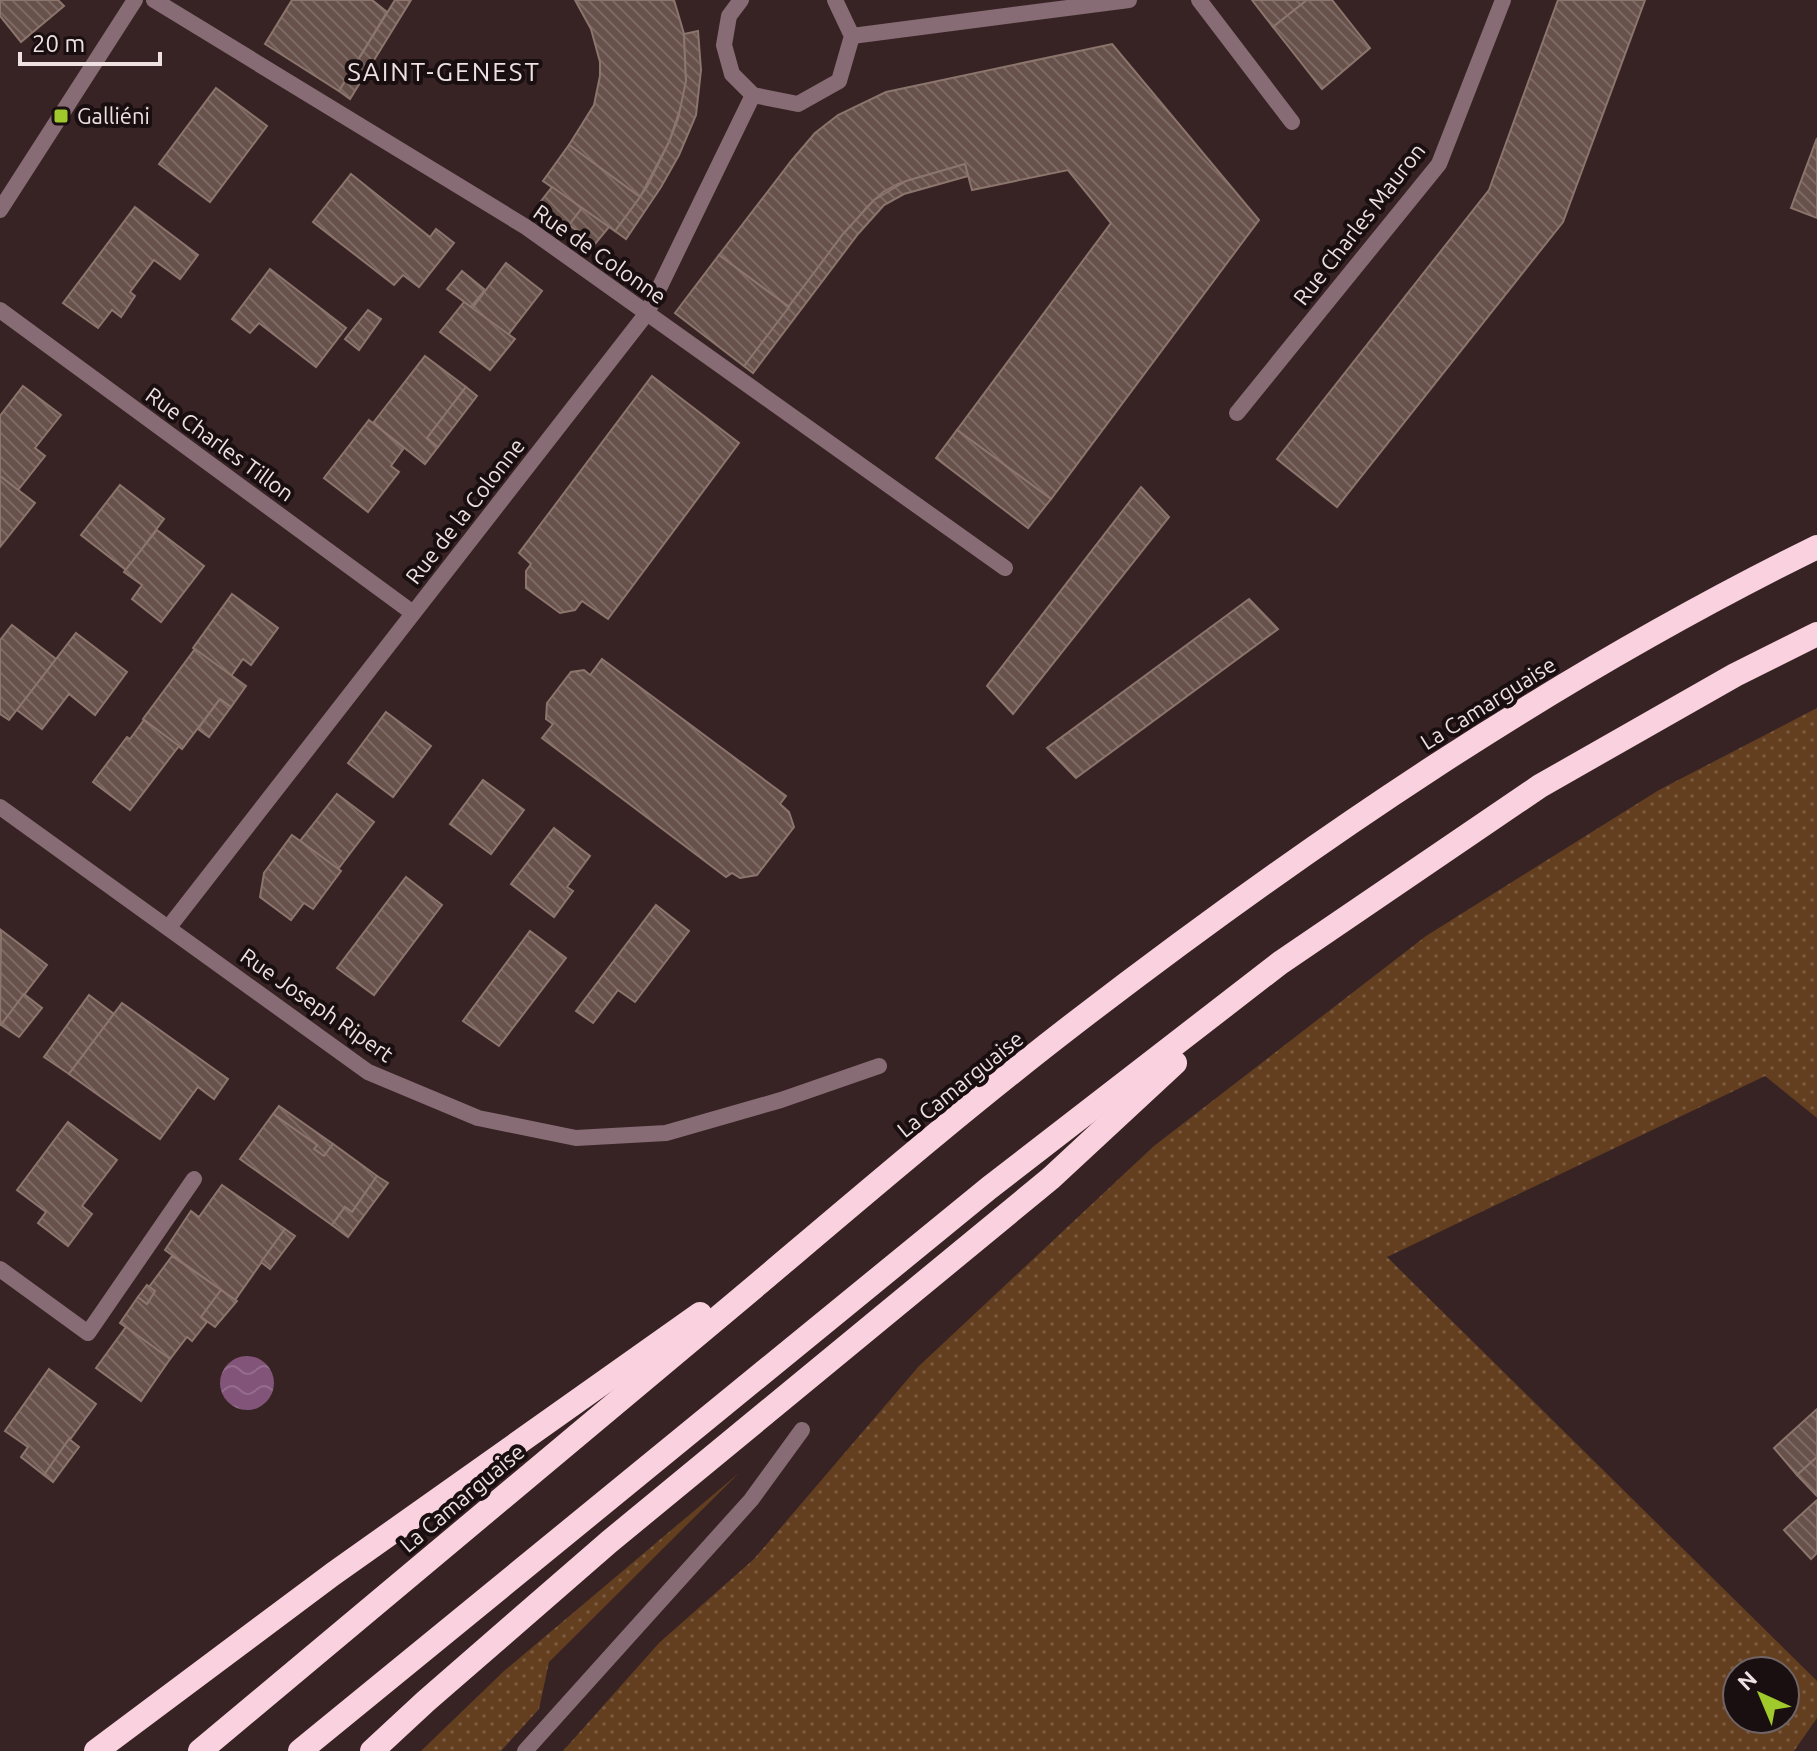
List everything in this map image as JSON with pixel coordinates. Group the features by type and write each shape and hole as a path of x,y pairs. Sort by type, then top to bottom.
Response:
{"highway":[{"name":"La Camarguaise","path":"200,1751 1072,1025 1277,872 1508,719 1722,593 1817,547"},
{"path":"300,1751 989,1188 1280,963 1540,786 1735,675 1817,634"},
{"path":"372,1751 609,1542 1051,1178 1280,963"},
{"path":"96,1751 333,1574 846,1211"}],"street":[{"path":"0,210 135,0"},
{"name":"Rue de Colonne","path":"154,0 526,227 1005,568"},
{"path":"741,0 729,16 724,45 732,74 753,95 798,104 839,81 852,36 835,0"},
{"path":"852,36 1129,0"},
{"path":"1199,0 1292,122"},
{"name":"Rue Charles Mauron","path":"1237,413 1439,164 1503,0"},
{"name":"Rue de la Colonne","path":"169,927 647,313 753,95"},
{"name":"Rue Charles Tillon","path":"0,310 413,613"},
{"name":"Rue Joseph Ripert","path":"0,807 368,1072 478,1118 576,1138 666,1133 781,1100 879,1066"},
{"path":"0,1269 88,1333 194,1179"},
{"path":"525,1751 751,1500 802,1430"}],"shaded area":[{"path":"1817,708 1817,1118 1765,1076 1387,1257 1791,1655 1721,1655 1721,1735 1801,1735 1801,1665 1817,1681 1817,1718 1794,1751 563,1751 659,1643 754,1559 919,1366 1154,1146 1426,936 1659,790"},
{"path":"739,1473 549,1662 539,1709 501,1751 421,1751 504,1671"}],"water":[{"path":"247,1356 266,1364 274,1383 266,1402 247,1410 228,1402 220,1383 228,1364"}],"building":[{"path":"0,0 58,0 64,6 21,42 0,16"},
{"path":"292,0 372,0 387,12 339,91 265,44"},
{"path":"395,0 411,0 350,99 339,91"},
{"path":"575,0 674,0 684,34 686,81 683,100 669,142 640,197 569,145 594,105 600,76 600,62 591,29"},
{"path":"1252,0 1307,0 1273,27"},
{"path":"1307,0 1332,0 1370,48 1322,89 1273,27"},
{"path":"1558,0 1645,0 1563,222 1337,507 1277,459 1489,190"},
{"path":"698,31 701,70 696,115 661,187 626,239 615,231 647,187 669,142 678,119 686,81 684,34"},
{"path":"1112,44 1259,220 1051,499 957,430 1111,223 1068,170 972,190 965,164 898,184 883,192 866,208 789,307 719,255 792,160 815,133 838,115 886,92"},
{"path":"216,88 267,126 210,202 159,164"},
{"path":"1817,138 1817,218 1791,208"},
{"path":"569,145 640,197 615,231 543,181"},
{"path":"965,164 968,176 904,194 884,205 858,234 753,373 744,366 843,234 874,200 906,181"},
{"path":"351,174 430,237 436,229 454,243 419,287 403,275 394,285 313,222"},
{"path":"552,187 582,208 569,225 538,205"},
{"path":"135,207 198,255 180,279 154,260 130,292 135,296 121,317 112,310 98,328 63,303"},
{"path":"582,208 609,227 595,244 569,225"},
{"path":"719,255 789,307 744,366 675,313"},
{"path":"506,263 542,291 508,335 471,310"},
{"path":"270,269 346,328 316,367 259,323 250,333 232,319"},
{"path":"462,271 485,290 471,307 447,289"},
{"path":"464,302 515,339 490,370 440,332"},
{"path":"368,310 381,319 359,350 345,339"},
{"path":"425,356 466,387 427,438 438,447 425,464 373,423"},
{"path":"652,376 739,443 608,619 582,601 575,610 560,613 526,588 526,571 531,564 519,553"},
{"path":"23,386 61,415 35,448 45,456 18,490 0,476 0,416"},
{"path":"466,387 477,396 438,447 427,438"},
{"path":"369,420 404,448 391,466 399,472 368,512 324,478"},
{"path":"957,430 1051,499 1028,528 936,458"},
{"path":"0,476 35,503 0,547"},
{"path":"120,485 164,519 126,570 81,535"},
{"path":"1141,487 1169,517 1013,714 987,686"},
{"path":"157,530 204,566 161,622 132,599 142,585 124,572"},
{"path":"232,594 278,628 251,665 243,659 231,676 193,648"},
{"path":"1249,599 1278,629 1076,778 1047,748"},
{"path":"12,625 56,659 9,720 0,714 0,640"},
{"path":"76,633 127,672 95,715 69,694 42,729 17,710"},
{"path":"195,649 246,686 231,707 220,699 182,749 143,719"},
{"path":"602,659 786,796 780,804 789,812 794,827 757,875 740,878 732,873 726,877 542,738 553,724 546,719 547,703 571,672 584,670 590,675"},
{"path":"220,699 231,707 209,737 198,729"},
{"path":"386,712 431,746 393,797 348,763"},
{"path":"144,720 179,746 130,810 93,782"},
{"path":"483,780 524,810 491,854 450,824"},
{"path":"337,794 374,822 338,869 300,841"},
{"path":"554,828 590,856 567,887 573,891 554,917 511,884"},
{"path":"292,835 341,871 313,909 304,903 291,920 260,897 264,873"},
{"path":"406,877 442,905 374,995 337,968"},
{"path":"656,905 689,931 635,1002 618,990 593,1023 576,1011"},
{"path":"1,930 47,965 0,1025"},
{"path":"530,931 566,958 499,1046 463,1021"},
{"path":"24,994 42,1008 19,1037 1,1025"},
{"path":"89,995 114,1014 69,1074 44,1057"},
{"path":"122,1003 228,1079 214,1099 198,1087 160,1139 69,1074"},
{"path":"279,1106 333,1144 324,1156 314,1149 317,1145 273,1114"},
{"path":"273,1114 317,1145 314,1149 324,1156 333,1144 377,1176 352,1212 345,1207 332,1225 240,1159"},
{"path":"68,1122 117,1160 82,1206 92,1214 68,1246 38,1223 46,1212 17,1190"},
{"path":"377,1176 388,1183 348,1237 332,1225 345,1207 352,1212"},
{"path":"222,1185 285,1229 235,1300 165,1250 191,1211 199,1217"},
{"path":"285,1229 295,1236 270,1269 261,1262"},
{"path":"172,1256 221,1290 201,1317 207,1322 192,1341 187,1337 170,1359 120,1323 138,1297 147,1304 155,1291 149,1287"},
{"path":"147,1285 155,1291 147,1304 138,1297"},
{"path":"221,1290 237,1301 215,1327 201,1317"},
{"path":"126,1327 170,1359 141,1401 96,1368"},
{"path":"49,1369 96,1404 44,1475 21,1457 28,1447 5,1431"},
{"path":"1817,1409 1817,1457 1797,1475 1774,1448"},
{"path":"69,1439 79,1447 53,1482 44,1475"},
{"path":"1817,1457 1817,1496 1797,1475"},
{"path":"1817,1500 1817,1553 1811,1559 1784,1530"}],"place":[{"name":"Galliéni","path":"61,116"}],"district":[{"name":"SAINT-GENEST","path":"444,72"}]}
